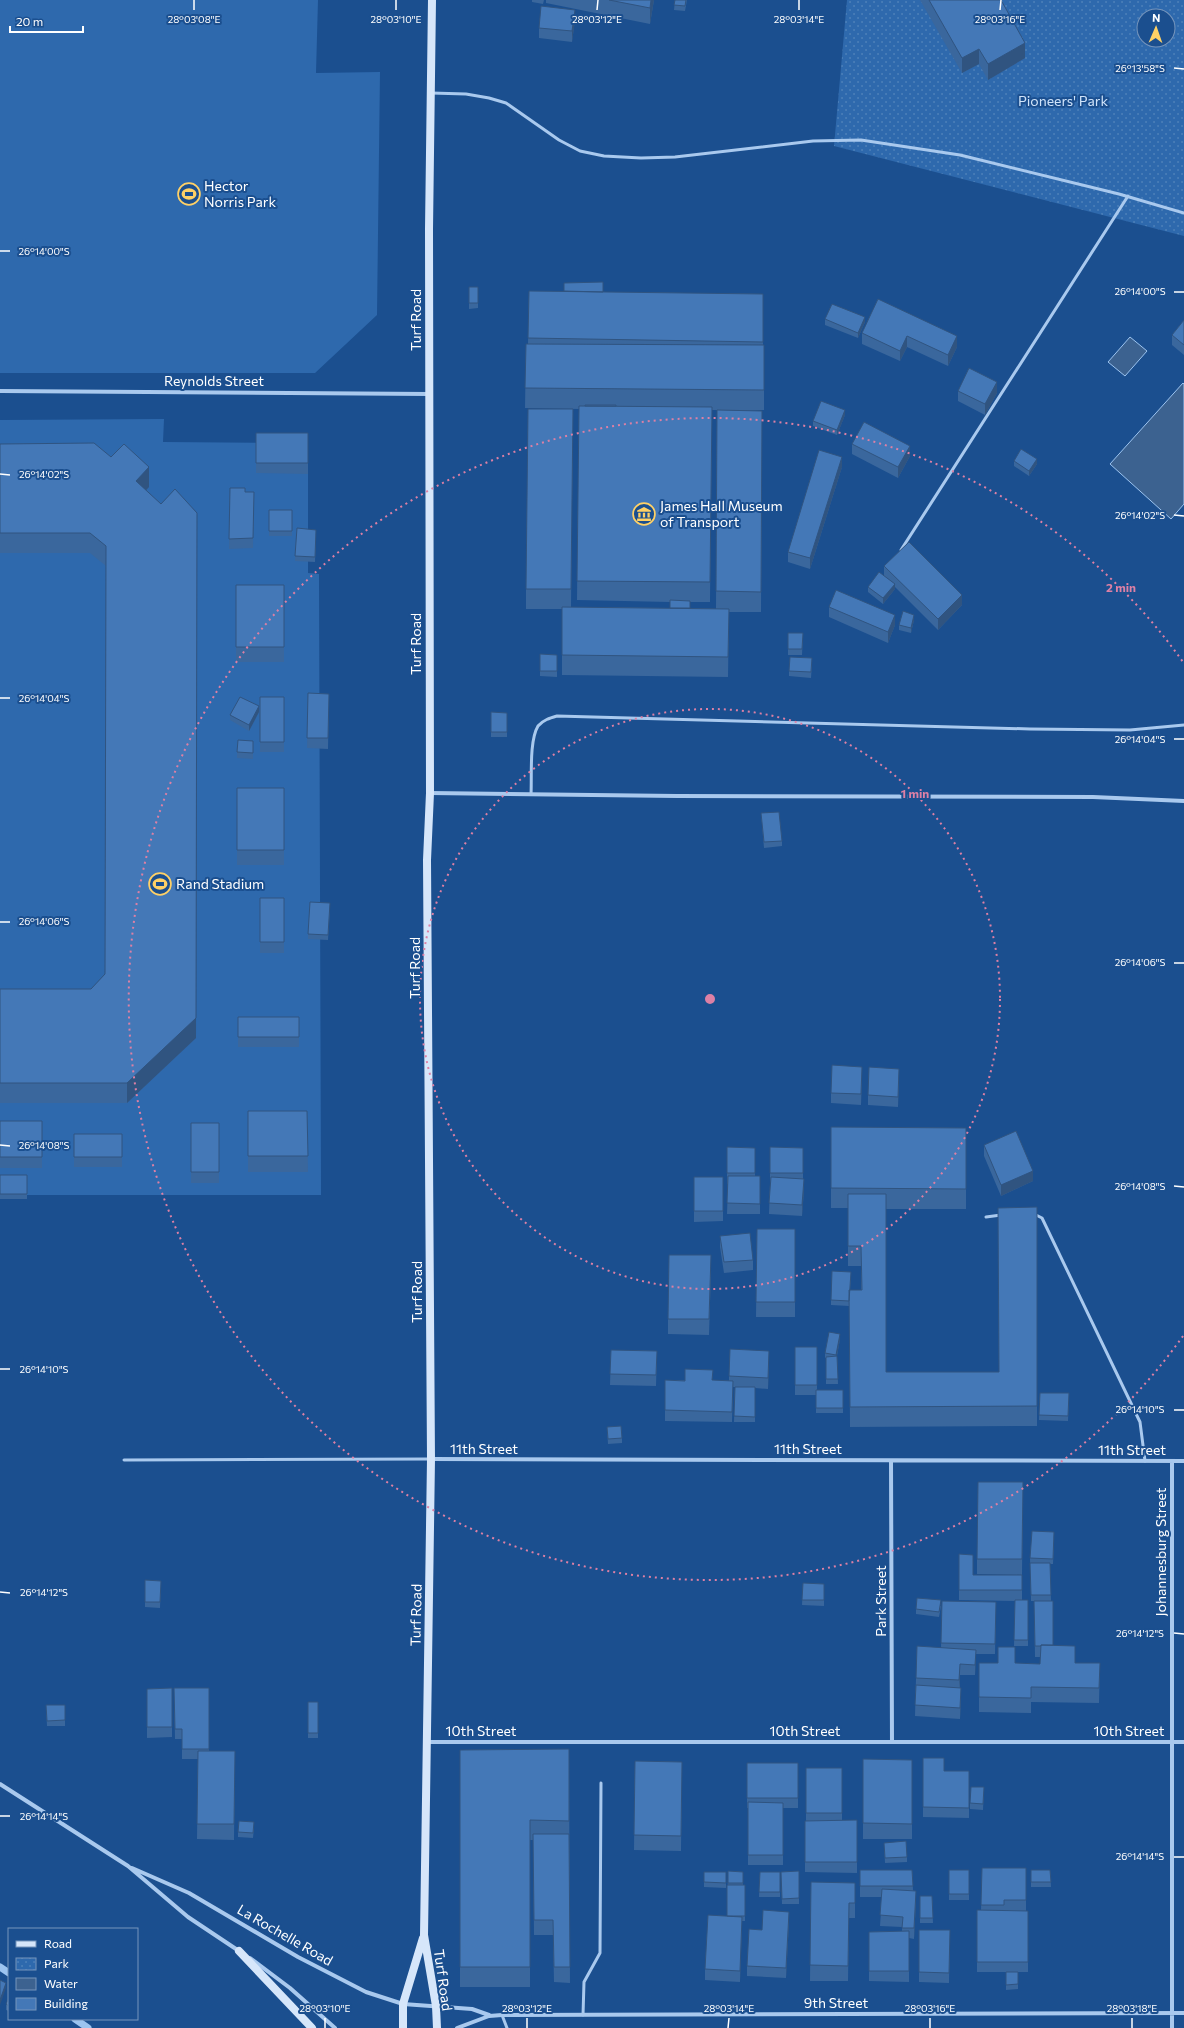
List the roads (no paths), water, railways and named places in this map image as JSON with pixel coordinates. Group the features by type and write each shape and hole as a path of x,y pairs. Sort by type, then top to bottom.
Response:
{"main road":[{"name":"Turf Road","path":"432,0 430,93 429,394 430,793 427,868 431,1459 424,1935 436,2006 436,2028"},
{"name":"Turf Road","path":"403,2028 403,2004 424,1935"},
{"path":"239,1951 312,2028"}],"street":[{"name":"Reynolds Street","path":"0,391 429,394"},
{"path":"430,793 1093,797 1184,801"},
{"name":"11th Street","path":"431,1459 1184,1461"},
{"name":"Park Street","path":"891,1461 892,1742"},
{"name":"Johannesburg Street","path":"1172,1461 1172,2028"},
{"name":"10th Street","path":"426,1742 1184,1742"},
{"name":"La Rochelle Road","path":"0,1784 128,1866 188,1917 239,1951 290,1988 335,2028"},
{"name":"La Rochelle Road","path":"128,1866 189,1893 298,1957 366,1992 403,2004 436,2006"},
{"name":"9th Street","path":"436,2006 472,2009 489,2016"},
{"name":"9th Street","path":"457,2028 489,2016 502,2015 1184,2013"}],"lane":[{"path":"430,93 466,94 506,103 559,140 580,151 604,156 640,158 675,157 813,141 861,140 960,155 1128,196 1184,213"},
{"path":"901,550 1128,196"},
{"path":"531,794 533,753 538,726 546,719 557,716 1030,729 1130,730 1184,725"},
{"path":"1029,1213 1042,1218 1140,1422 1144,1461"},
{"path":"986,1217 1008,1214"},
{"path":"124,1460 431,1459"},
{"path":"583,2015 584,1982 600,1954 601,1783"},
{"path":"502,2015 507,2028"}],"water":[{"path":"1130,337 1147,351 1125,376 1108,362"},
{"path":"1183,383 1184,504 1171,519 1110,464"}],"waterway":[{"path":"0,1967 8,1972"},
{"path":"76,2020 88,2028"}],"place":[{"name":"Hector Norris Park","path":"189,194"},
{"name":"James Hall Museum of Transport","path":"644,514"},
{"name":"Rand Stadium","path":"160,884"}],"park label":[{"name":"Pioneers' Park","path":"1063,101"}]}
